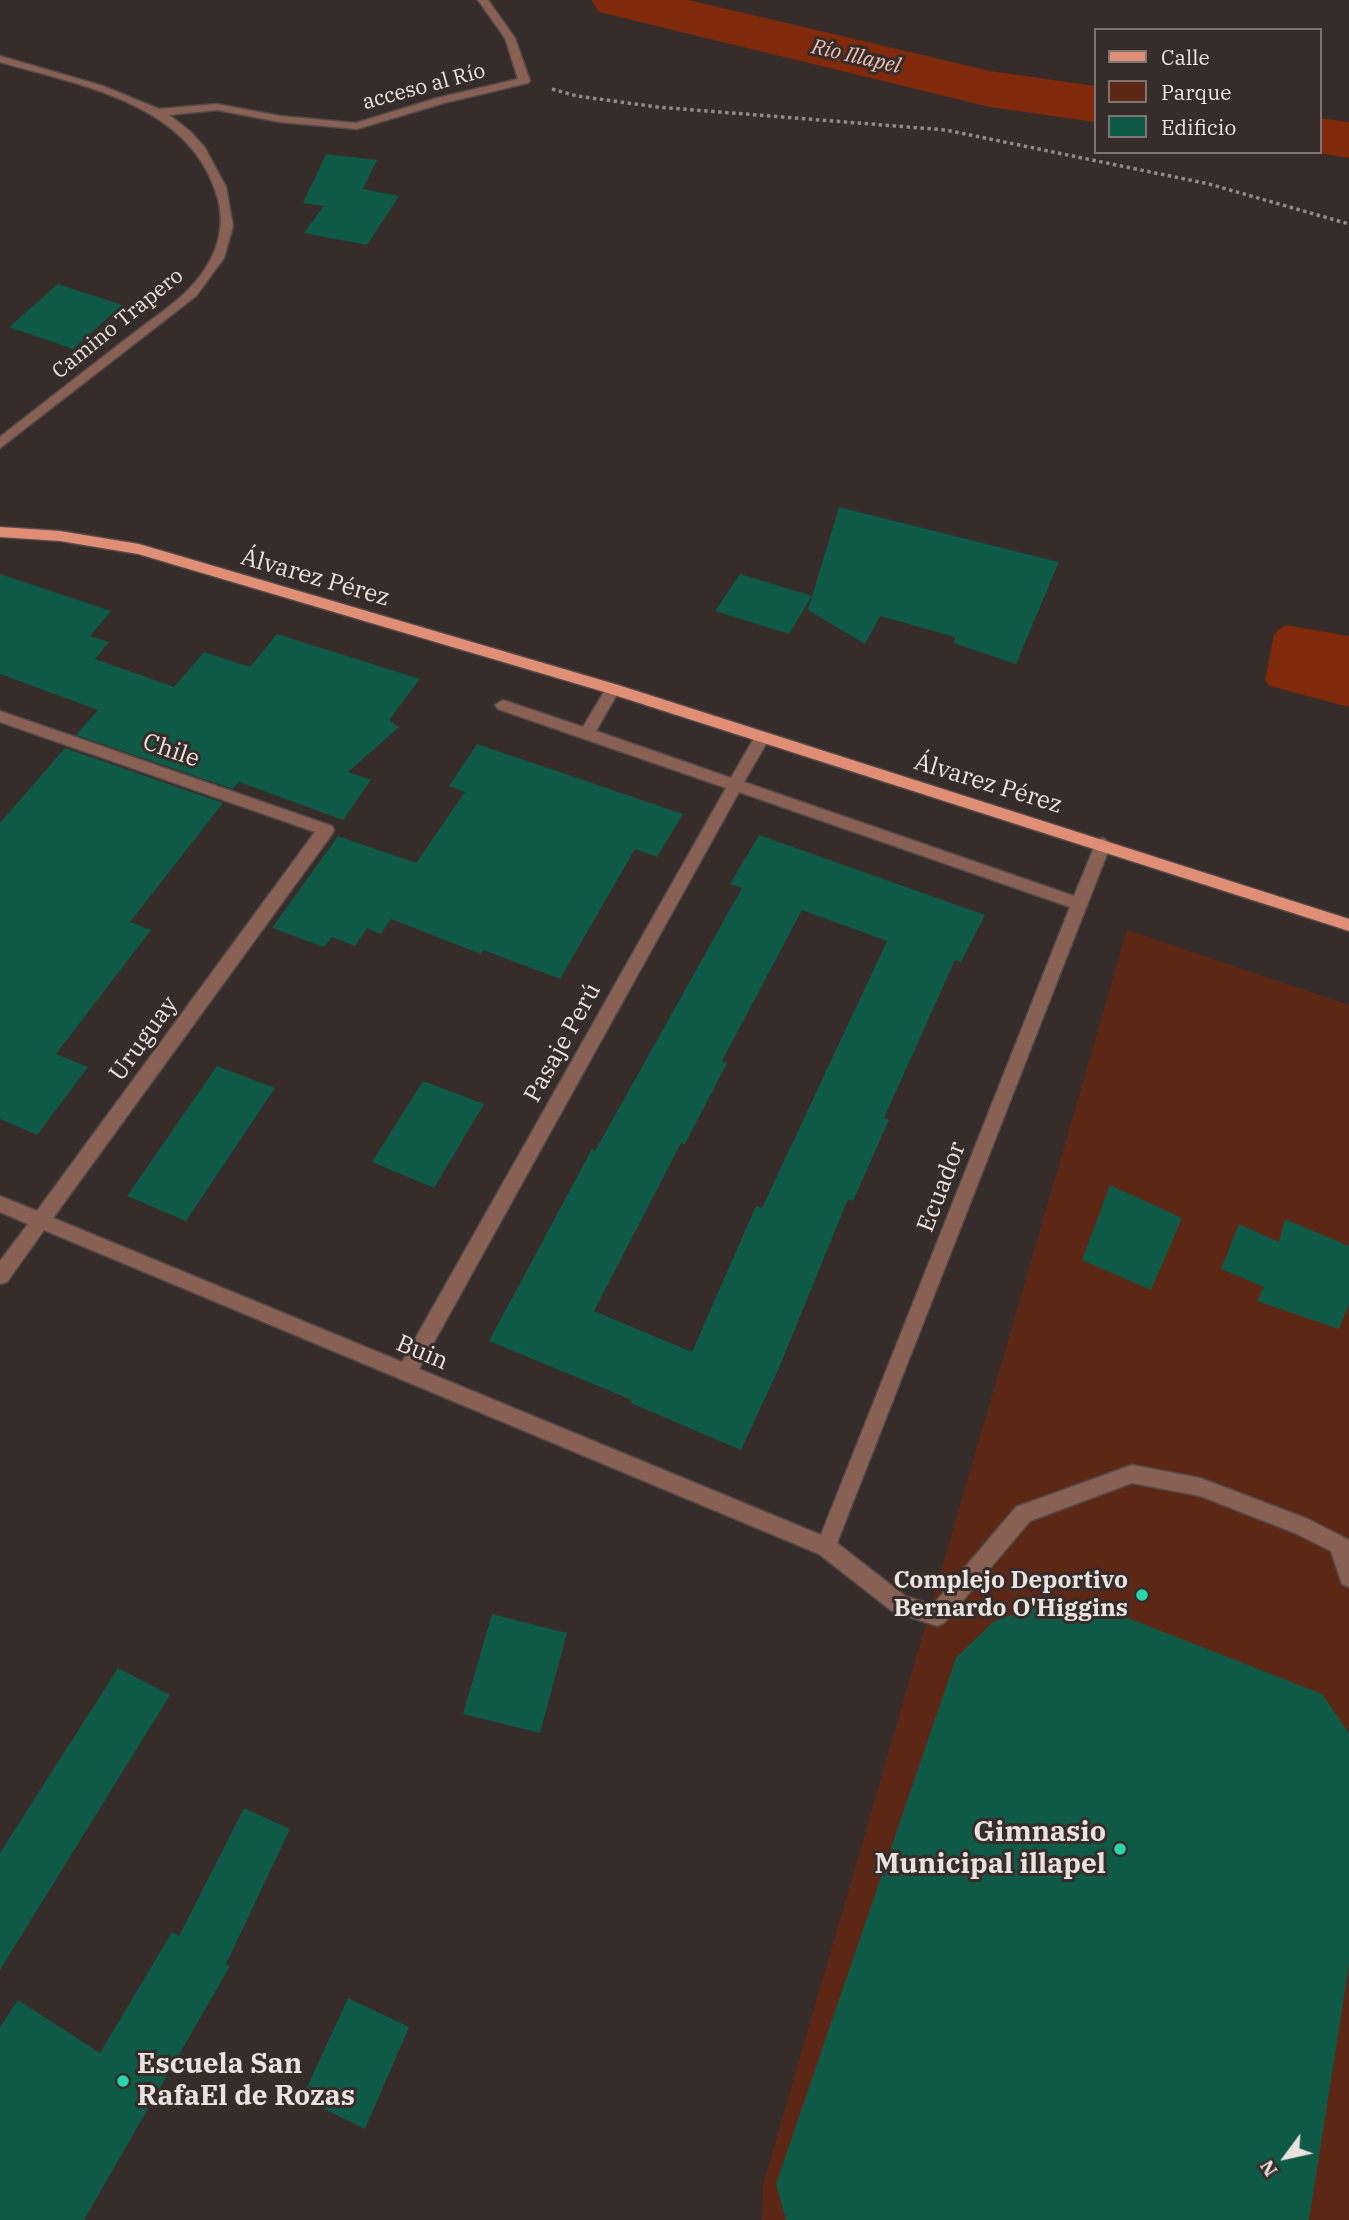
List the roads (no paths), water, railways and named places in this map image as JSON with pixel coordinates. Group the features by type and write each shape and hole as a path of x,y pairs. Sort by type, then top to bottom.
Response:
{"main road":[{"name":"Álvarez Pérez","path":"0,532 61,536 139,550 614,689 1349,925"}],"street":[{"name":"acceso al Río","path":"159,112 218,107 280,119 357,126 441,100 524,80 510,38 483,0"},
{"name":"Camino Trapero","path":"0,59 104,91 159,112 198,146 211,166 222,189 228,220 224,245 213,268 192,293 0,444"},
{"path":"587,734 614,689"},
{"path":"503,705 1079,904"},
{"name":"Chile","path":"0,716 326,830"},
{"name":"Pasaje Perú","path":"407,1373 762,737"},
{"name":"Uruguay","path":"0,1276 326,830"},
{"name":"Ecuador","path":"826,1547 1103,844"},
{"name":"Buin","path":"0,1204 826,1547 899,1604 937,1616 1023,1514 1132,1474 1200,1487 1301,1526 1344,1547"},
{"path":"1344,1547 1349,1577"}],"waterway":[{"name":"Río Illapel","path":"619,0 990,89 1094,104"},
{"name":"Río Illapel","path":"1321,136 1349,140"}],"place":[{"name":"Complejo Deportivo Bernardo O'Higgins","path":"1142,1595"},
{"name":"Gimnasio Municipal illapel","path":"1120,1849"},
{"name":"Escuela San RafaEl de Rozas","path":"123,2081"}]}
